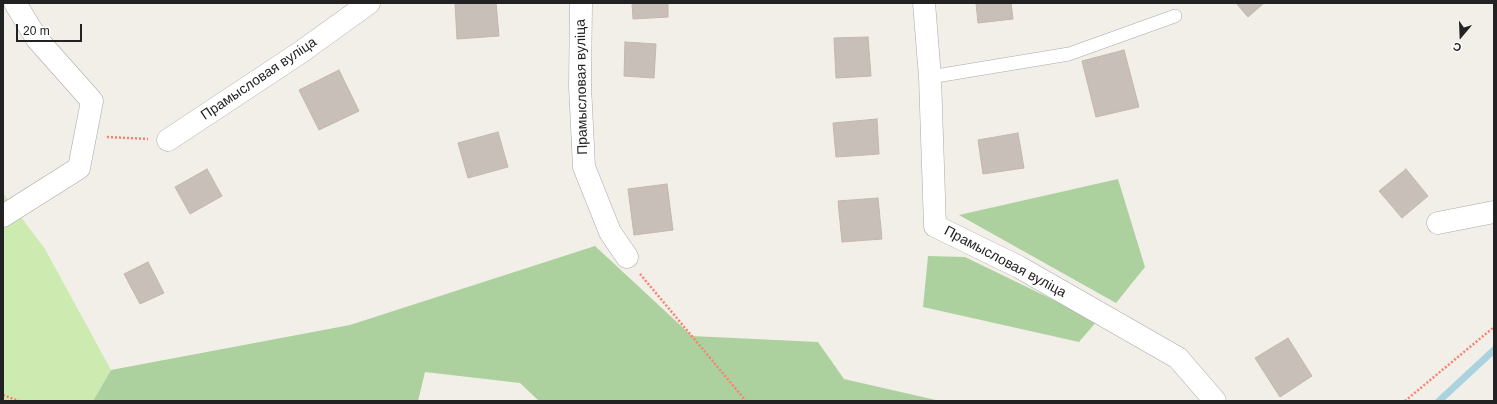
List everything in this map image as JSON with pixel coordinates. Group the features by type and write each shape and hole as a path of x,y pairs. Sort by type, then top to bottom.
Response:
{"street":[{"path":"3,216 79,168 92,101 37,39 15,3"},
{"name":"Прамысловая вуліца","path":"168,140 301,52 369,3"},
{"name":"Прамысловая вуліца","path":"581,3 580,86 584,167 610,232 627,257"},
{"name":"Прамысловая вуліца","path":"924,3 930,77 935,226 1019,267 1178,358 1215,401"},
{"path":"1438,223 1494,212"}],"lane":[{"path":"930,77 1069,54 1175,16"}],"path":[{"path":"85,136 168,140"},
{"path":"627,257 746,401"},
{"path":"1405,401 1494,327"},
{"path":"3,395 19,401"}],"green space":[{"path":"1118,179 1145,267 1116,303 959,215"},
{"path":"3,193 45,249 111,370 93,401 3,401"},
{"path":"595,246 692,336 818,342 844,379 940,401 539,401 520,383 425,372 418,401 93,401 111,370 350,325"},
{"path":"928,256 965,257 1097,321 1079,342 923,307"}],"building":[{"path":"455,3 496,3 499,36 457,39"},
{"path":"632,3 668,3 668,17 633,19"},
{"path":"976,3 1011,3 1013,19 978,23"},
{"path":"1236,3 1264,3 1248,17"},
{"path":"868,37 871,76 836,78 834,38"},
{"path":"625,42 656,44 654,78 624,76"},
{"path":"1124,50 1139,107 1096,117 1082,61"},
{"path":"339,70 359,111 319,130 299,90"},
{"path":"877,119 879,154 836,157 833,123"},
{"path":"498,132 508,167 468,178 458,143"},
{"path":"1018,133 1024,168 983,174 978,140"},
{"path":"207,169 222,196 190,214 175,187"},
{"path":"1406,169 1428,196 1402,218 1379,191"},
{"path":"667,184 673,230 634,235 628,189"},
{"path":"878,198 882,239 842,242 838,201"},
{"path":"148,262 164,293 140,304 124,274"},
{"path":"1288,338 1312,376 1280,397 1255,358"}],"waterway":[{"path":"1439,401 1494,350"}]}
